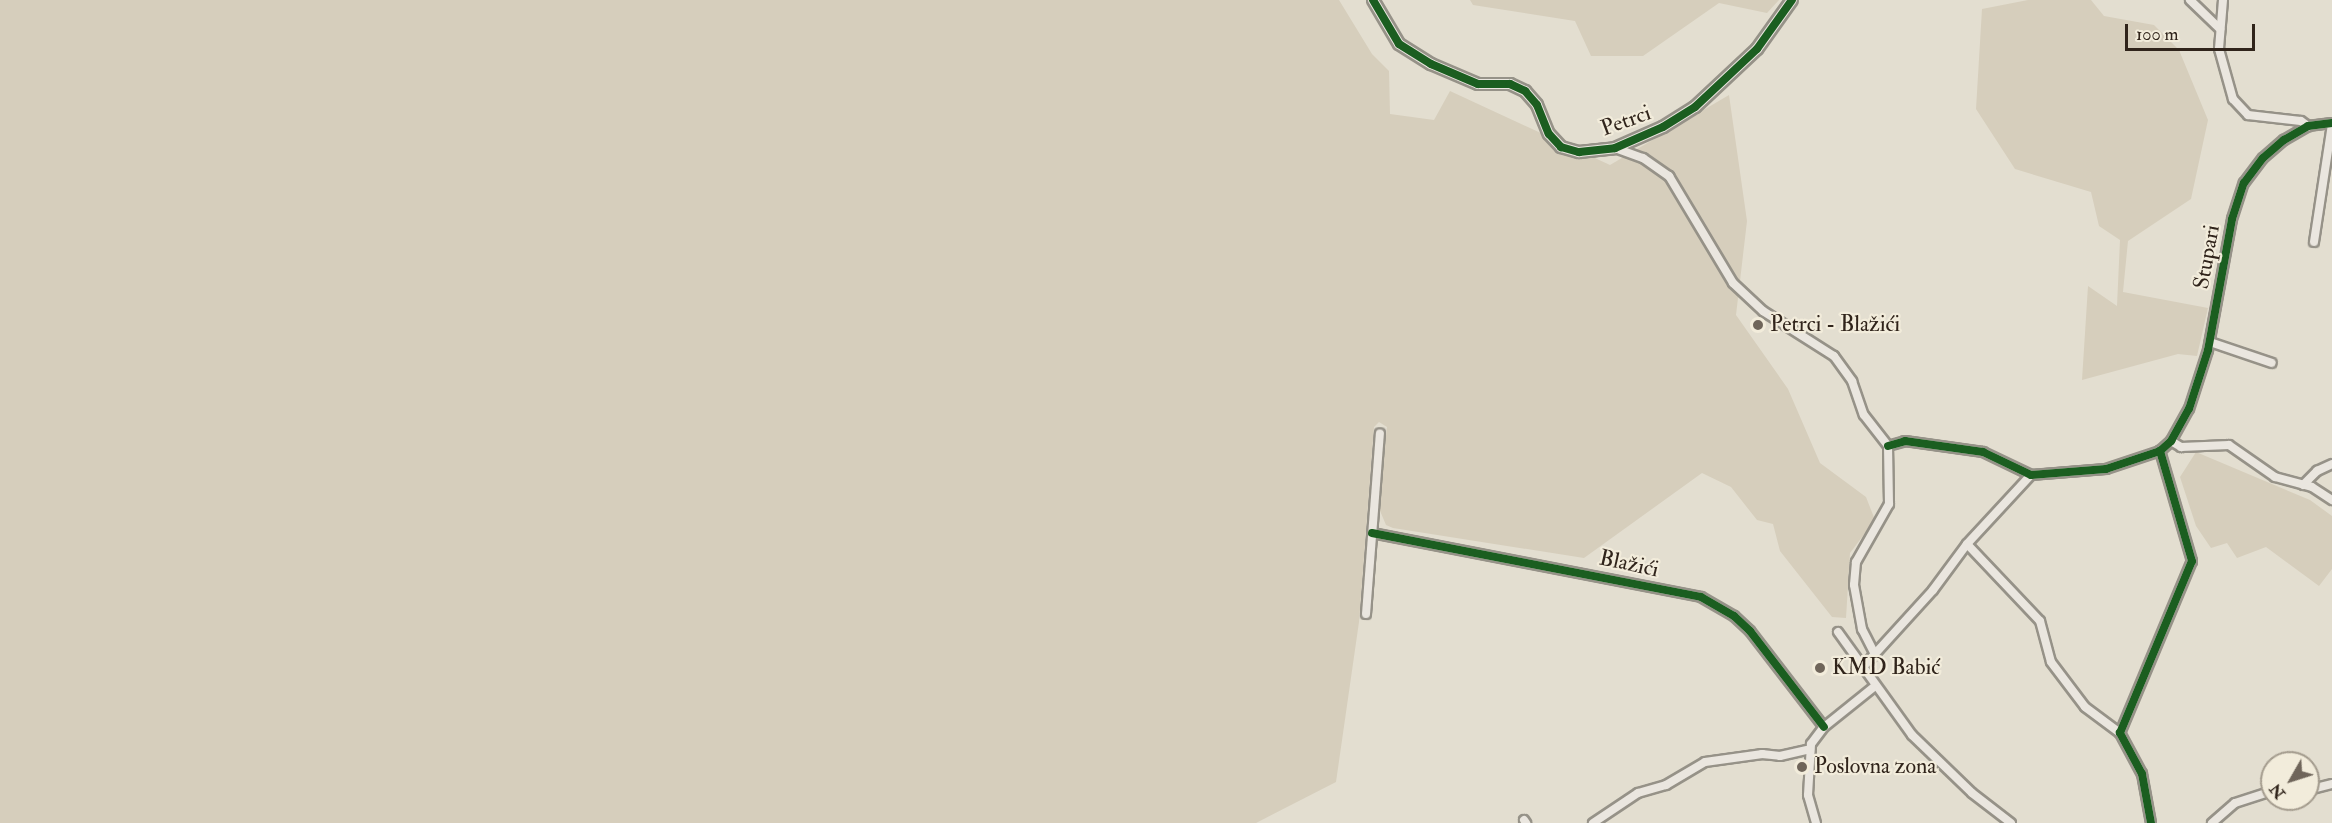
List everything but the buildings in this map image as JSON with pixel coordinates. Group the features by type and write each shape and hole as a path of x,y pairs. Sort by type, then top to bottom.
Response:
{"street":[{"name":"Petrci","path":"1373,0 1399,44 1431,64 1478,84 1510,84 1525,91 1537,105 1549,134 1561,147 1579,152 1615,148 1663,127 1695,107 1727,81 1776,26 1792,0"},
{"path":"2190,0 2220,29"},
{"name":"Stupari","path":"2223,0 2219,50 2233,99 2248,115 2301,121 2308,126"},
{"name":"Stupari","path":"2171,441 2189,410 2210,342 2232,219 2244,183 2263,158 2308,126 2332,124 2314,242"},
{"path":"1615,148 1643,158 1669,176 1733,283 1763,311 1834,356 1852,381 1864,415 1888,446 1889,504 1860,553 1854,585 1862,629 1874,653"},
{"path":"2210,342 2272,363"},
{"path":"1366,614 1380,434"},
{"path":"1888,446 1905,441 1983,452 2031,475 2106,470 2160,452 2171,441 2181,447 2229,445 2275,477 2303,485 2332,500"},
{"path":"2120,733 2192,561 2160,452"},
{"path":"2303,485 2317,471 2332,464"},
{"path":"1863,667 1933,590 1967,544 2031,475"},
{"name":"Blažići","path":"1372,533 1701,597 1734,616 1750,631 1824,727"},
{"path":"1967,544 2040,621 2051,662 2085,707 2120,733 2142,774 2151,823"},
{"path":"1838,632 1912,735 1972,794 2011,823"},
{"path":"1816,823 1808,795 1810,749 1824,727 1875,686"},
{"path":"1593,823 1638,793 1683,776 1705,762 1762,754 1780,756 1810,749"},
{"path":"2212,823 2235,803 2260,795"}],"shaded area":[{"path":"0,0 1339,0 1372,54 1389,71 1390,114 1434,120 1450,91 1610,165 1729,95 1747,221 1736,315 1788,389 1820,463 1866,497 1875,520 1850,553 1846,618 1832,617 1780,551 1773,524 1757,520 1731,487 1702,473 1584,558 1393,528 1386,525 1378,506 1387,427 1379,422 1374,427 1359,622 1336,782 1256,823 0,823"},
{"path":"1470,0 1779,0 1767,13 1719,3 1643,56 1591,56 1575,21 1473,5"},
{"path":"2028,0 2091,0 2104,16 2154,25 2179,50 2208,120 2191,199 2128,241 2123,292 2208,308 2197,356 2178,354 2082,380 2088,286 2117,306 2120,240 2099,226 2091,192 2015,169 1976,109 1982,9"},
{"path":"2196,452 2310,500 2332,516 2332,569 2319,586 2266,547 2237,558 2227,543 2211,548 2196,526 2180,477"}],"cycle path":[{"path":"1373,0 1399,44 1431,64 1478,84 1510,84 1525,91 1537,105 1549,134 1561,147 1579,152 1615,148 1663,127 1695,107 1757,49 1792,0"},
{"path":"1888,446 1905,441 1983,452 2031,475 2106,469 2160,451 2171,441 2189,409 2208,350 2232,219 2244,183 2263,158 2284,140 2308,126 2332,123"},
{"path":"2151,823 2142,774 2120,733 2192,561 2160,451"},
{"path":"1372,533 1701,597 1734,616 1750,631 1824,727"}],"place":[{"name":"Petrci - Blažići","path":"1758,325"},
{"name":"KMD Babić","path":"1820,668"},
{"name":"Poslovna zona","path":"1802,767"}]}
